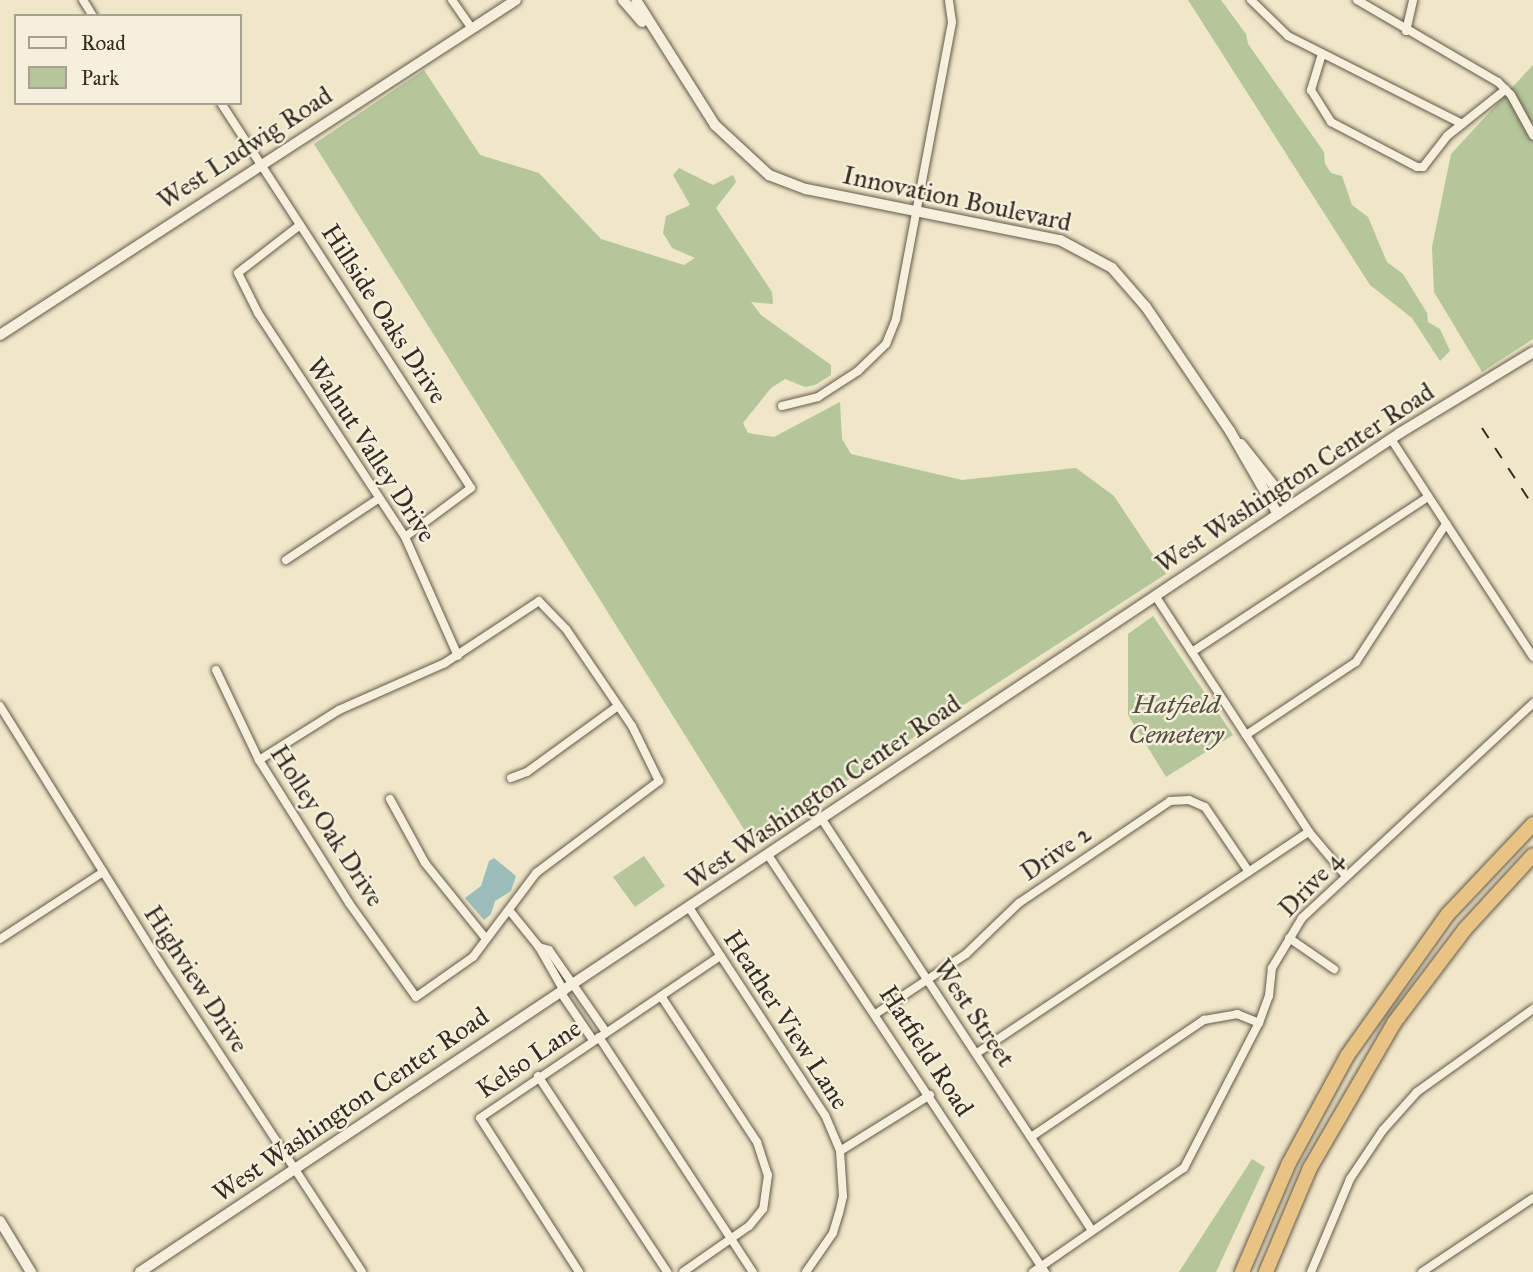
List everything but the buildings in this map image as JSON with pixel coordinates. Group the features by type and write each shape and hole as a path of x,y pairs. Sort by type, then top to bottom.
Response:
{"highway":[{"path":"1242,1272 1289,1163 1347,1056 1448,914 1533,824"},
{"path":"1266,1272 1310,1168 1394,1023 1465,929 1533,855"}],"main road":[{"name":"West Ludwig Road","path":"0,335 261,163 516,0"},
{"name":"Innovation Boulevard","path":"623,0 655,37 715,125 769,175 806,189 1060,240 1112,268 1146,307 1230,431 1278,514"},
{"name":"Innovation Boulevard","path":"636,0 655,37"},
{"name":"West Washington Center Road","path":"140,1272 690,909 821,818 1391,439 1533,352"},
{"name":"Innovation Boulevard","path":"1230,431 1290,506"},
{"path":"0,1221 31,1272"}],"street":[{"path":"452,0 472,29"},
{"path":"782,407 818,397 858,371 886,344 896,319 952,22 949,0"},
{"path":"1251,0 1274,26 1322,54 1462,124"},
{"path":"1357,0 1506,89 1533,135"},
{"path":"1406,30 1413,0"},
{"path":"1322,54 1311,90 1331,122 1410,165 1423,167 1438,144 1506,89"},
{"name":"Hillside Oaks Drive","path":"222,105 471,488 405,537"},
{"name":"Walnut Valley Drive","path":"300,225 239,273 258,313 405,537 458,656"},
{"path":"1391,439 1533,657"},
{"path":"1192,652 1428,497"},
{"path":"286,560 378,499"},
{"path":"1246,735 1356,662 1446,524"},
{"path":"1156,597 1309,832 1346,876"},
{"path":"259,760 339,710 458,656 539,601 566,628 618,706 659,781 536,873 486,939 425,863 390,799"},
{"name":"Holley Oak Drive","path":"216,670 259,760 349,903 416,997 473,957 486,939"},
{"name":"Drive 4","path":"1033,1272 1043,1268 1184,1168 1259,1023 1269,996 1272,968 1302,918 1533,703"},
{"name":"Highview Drive","path":"0,706 103,872 362,1272"},
{"path":"511,778 527,772 618,706"},
{"name":"Drive 2","path":"877,1013 965,954 1019,904 1170,801 1189,800 1205,807 1249,872"},
{"name":"West Street","path":"821,818 1093,1230"},
{"path":"977,1053 1309,832"},
{"name":"Hatfield Road","path":"768,855 877,1013 1043,1268"},
{"path":"0,939 103,872"},
{"name":"Heather View Lane","path":"690,909 825,1115 840,1151 844,1196 833,1234 806,1272"},
{"path":"509,910 540,947 753,1272"},
{"path":"1289,938 1334,969"},
{"name":"Kelso Lane","path":"579,1272 481,1118 538,1076 720,956"},
{"path":"566,989 599,1036"},
{"path":"661,996 765,1158 768,1192 763,1209 732,1239 683,1272"},
{"path":"1311,1272 1350,1179 1383,1130 1417,1092 1533,1009"},
{"path":"1031,1137 1205,1020 1237,1014 1259,1023"},
{"path":"538,1076 667,1272"},
{"path":"840,1151 930,1095"},
{"path":"1422,1272 1533,1198"}],"green space":[{"path":"1188,0 1221,0 1246,34 1248,44 1324,152 1325,164 1331,173 1342,176 1352,205 1368,217 1387,262 1403,274 1427,313 1428,322 1440,329 1450,351 1440,361 1412,318 1370,285"},
{"path":"1533,65 1533,339 1482,372 1434,292 1432,247 1451,154"},
{"path":"424,70 480,155 539,173 601,239 684,265 695,258 672,248 663,233 666,216 690,205 673,175 679,168 713,185 733,175 736,182 716,208 772,292 773,304 751,302 761,315 831,365 831,375 815,385 805,387 785,379 771,388 743,423 748,433 774,437 840,402 842,439 851,454 962,480 1076,468 1114,496 1166,574 752,842 314,144"},
{"name":"Hatfield Cemetery","path":"1153,616 1233,735 1166,777 1128,715 1128,634"},
{"path":"644,856 665,886 635,907 613,877"},
{"path":"1252,1159 1265,1167 1216,1272 1179,1272"}],"water":[{"path":"494,858 516,876 511,891 495,901 491,914 484,920 465,898 481,886 489,861"}],"railway":[{"path":"1482,428 1533,506"}]}
